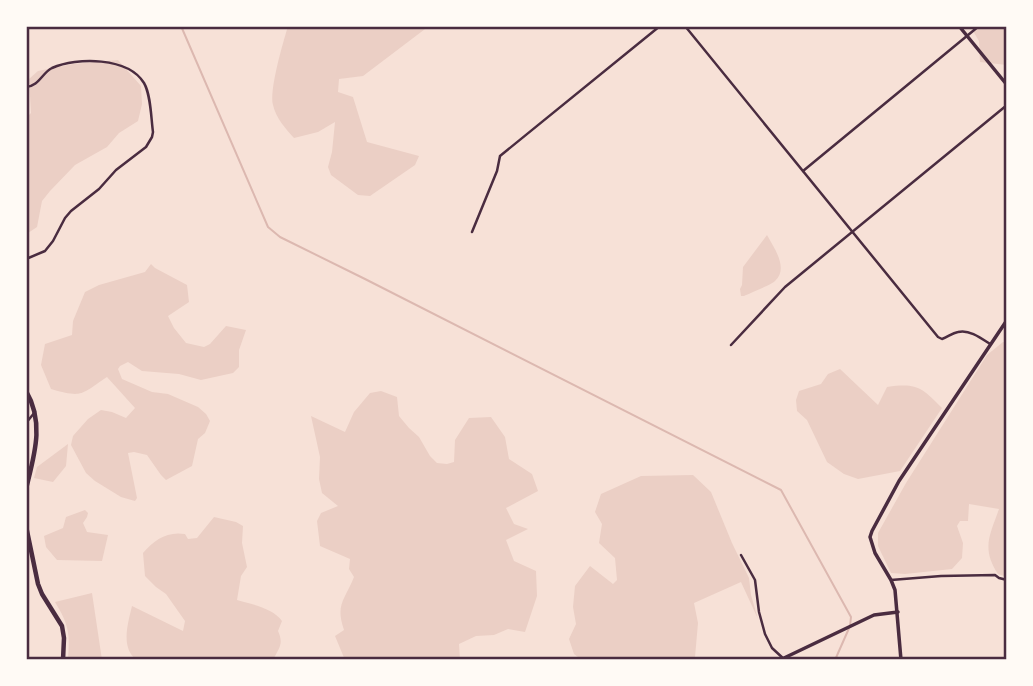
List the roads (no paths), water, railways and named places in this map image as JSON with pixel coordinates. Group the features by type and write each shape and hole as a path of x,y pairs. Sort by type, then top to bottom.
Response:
{"main road":[{"path":"26,391 37,425 36,445 26,489"},
{"path":"26,526 38,584 62,626 63,660"}],"street":[{"path":"472,232 500,156 660,26"},
{"path":"685,26 939,337 942,339 965,331 990,344"},
{"path":"959,26 1007,85"},
{"path":"803,171 979,26"},
{"path":"26,87 32,87 51,69 72,61 129,68 145,85 153,132 146,147 71,211 45,251 26,259"},
{"path":"731,345 786,287 1007,105"},
{"path":"901,660 895,590 874,553 870,537 899,481 1007,320"},
{"path":"26,423 34,412"},
{"path":"741,555 755,580 765,634 772,648 785,659 874,615 898,612"},
{"path":"891,580 995,575 1007,580"}],"waterway":[{"path":"181,26 268,227 280,237 781,490 851,617 850,626 835,660"}]}
